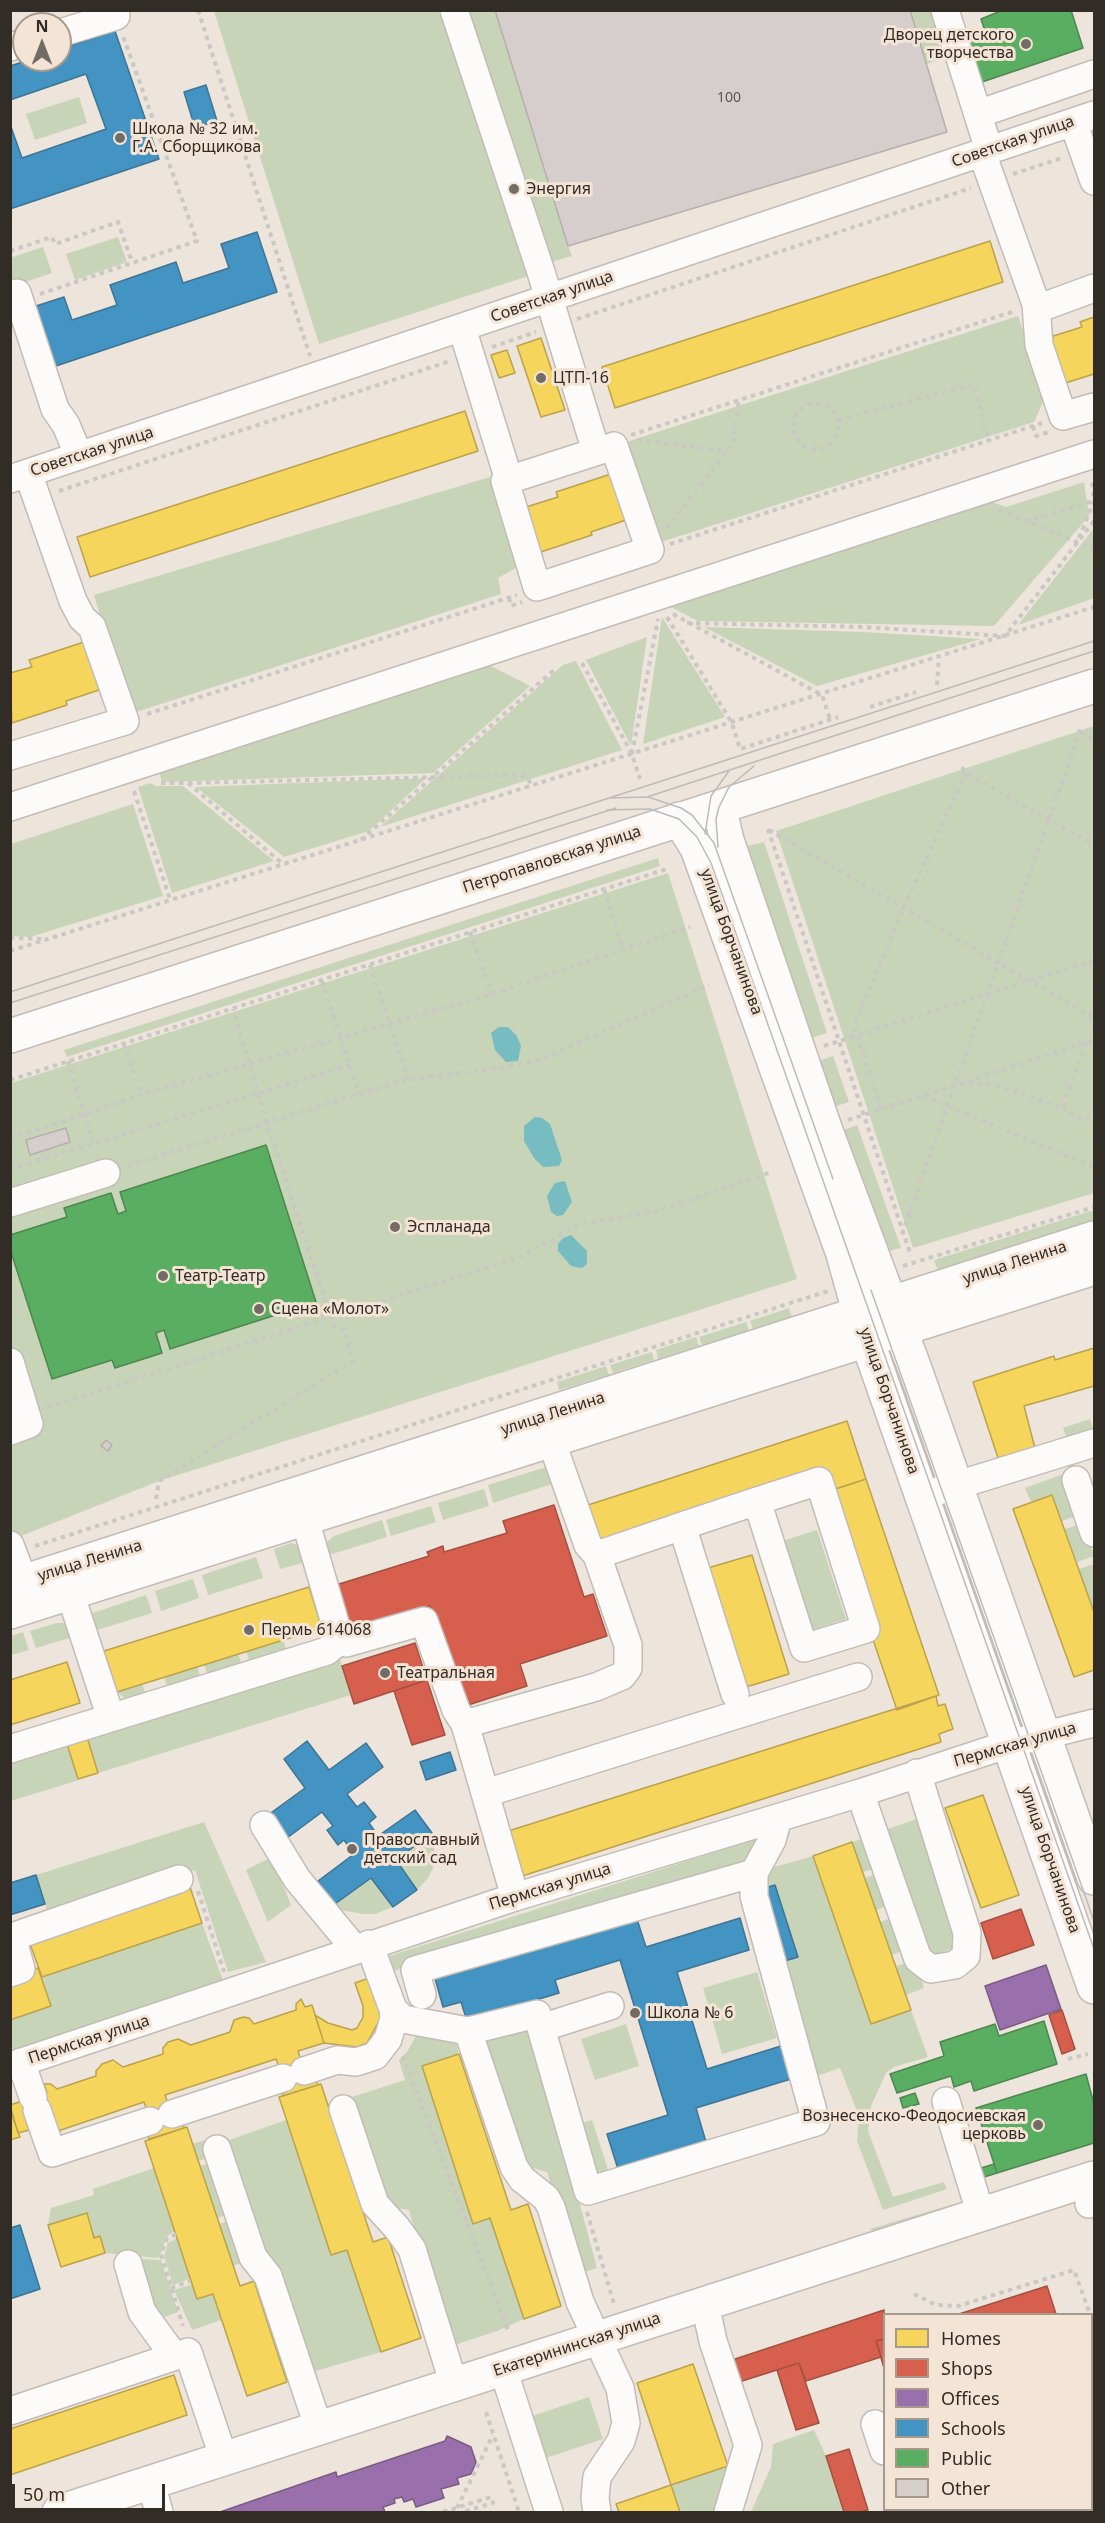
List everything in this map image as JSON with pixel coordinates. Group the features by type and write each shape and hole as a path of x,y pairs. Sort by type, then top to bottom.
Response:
{"main road":[{"name":"Петропавловская улица","path":"10,1036 1095,686"},
{"name":"улица Борчанинова","path":"719,807 727,840 825,1128 879,1321 922,1496 1095,1987"},
{"name":"улица Борчанинова","path":"679,819 697,848 843,1254 879,1321 956,1485 1095,1878"},
{"name":"улица Ленина","path":"10,1612 551,1440 879,1321 1095,1238"},
{"name":"улица Ленина","path":"17,1584 879,1321 1095,1268"},
{"name":"Екатерининская улица","path":"58,2512 155,2498 224,2459 981,2215 1093,2190"}],"street":[{"path":"454,10 596,451"},
{"path":"945,10 978,114 986,152 1037,307 1039,345 1063,417 1095,407"},
{"path":"961,10 966,50 973,72 966,76"},
{"path":"72,29 116,16"},
{"path":"978,114 1095,74"},
{"path":"1039,93 1073,122 1095,181"},
{"name":"Советская улица","path":"19,476 1073,122"},
{"path":"1037,307 1095,288"},
{"path":"15,298 55,409 66,425 79,456"},
{"path":"462,328 509,480"},
{"path":"614,446 650,550 537,587 506,481 596,451 614,446"},
{"path":"10,807 659,601 964,496 1095,454"},
{"path":"10,756 125,721 93,627 82,618 73,601 19,476"},
{"path":"10,1203 106,1173"},
{"path":"10,1362 18,1422"},
{"path":"465,1724 611,1682 628,1668 628,1645 597,1555 588,1545 551,1440"},
{"path":"922,1496 1095,1443"},
{"path":"1076,1480 1095,1533"},
{"path":"597,1555 819,1481 866,1629 804,1648 757,1502"},
{"path":"305,1520 340,1640 346,1643 424,1621 456,1710 465,1724 515,1898"},
{"path":"682,1526 735,1694"},
{"path":"17,1584 21,1546"},
{"path":"70,1593 111,1718"},
{"path":"10,1749 327,1651 340,1640"},
{"path":"486,1793 858,1677"},
{"name":"Пермская улица","path":"16,2064 362,1947 515,1898 860,1793 1009,1744 1095,1722"},
{"path":"860,1793 918,1959 931,1969 955,1965 966,1956 969,1950 967,1933 916,1773"},
{"path":"392,2018 468,2031 537,2014 588,2191 816,2122 754,1896 754,1873 772,1839 778,1818"},
{"path":"16,2064 35,2104 52,2153 337,2060 365,2061 382,2048 392,2018 362,1947 297,1879 264,1825"},
{"path":"422,1995 415,1970 754,1873"},
{"path":"10,1973 21,1969 11,1937 179,1879"},
{"path":"541,2028 610,2007"},
{"path":"468,2031 514,2167 522,2179 546,2198 551,2207 580,2302 617,2380 626,2423 621,2441 597,2477 595,2498 597,2512"},
{"path":"946,2101 981,2215"},
{"path":"343,2109 375,2205 397,2228 412,2249 454,2385"},
{"path":"217,2149 254,2257 268,2276 319,2429"},
{"path":"129,2264 142,2312 181,2354 224,2459"},
{"path":"705,2304 713,2342 748,2445 728,2512"},
{"path":"10,2411 181,2354"},
{"path":"503,2369 549,2512"},
{"path":"875,2424 883,2446"}],"path":[{"path":"198,10 316,377"},
{"path":"15,298 197,241 116,16"},
{"path":"10,251 52,237 55,244 118,222 132,262"},
{"path":"727,451 621,438 1037,307"},
{"path":"838,420 973,384 989,440"},
{"path":"650,550 733,443 740,400"},
{"path":"810,402 826,406 838,420 835,439 831,446 823,450 807,447 795,436 792,428 797,412 810,402"},
{"path":"650,550 1063,417"},
{"path":"1077,542 1094,501 1094,486"},
{"path":"964,496 1095,549"},
{"path":"1026,521 1094,501"},
{"path":"1005,636 1095,521"},
{"path":"125,721 537,587"},
{"path":"659,601 687,623 822,695 830,719"},
{"path":"659,601 732,723 740,749 838,717"},
{"path":"632,754 659,601"},
{"path":"10,951 171,902 1095,607"},
{"path":"687,623 864,627 1005,636"},
{"path":"937,685 939,656"},
{"path":"582,663 632,754 640,779"},
{"path":"358,842 554,670"},
{"path":"870,707 916,692"},
{"path":"902,1234 1079,731 1095,739"},
{"path":"962,767 966,773 1095,845"},
{"path":"127,769 163,784 434,775 523,775 534,786"},
{"path":"127,769 171,902"},
{"path":"881,1109 854,1026 904,907 966,773"},
{"path":"188,783 284,865"},
{"path":"911,1256 768,829 1095,1018"},
{"path":"10,1080 670,868"},
{"path":"604,890 623,948"},
{"path":"10,1138 141,1095 492,994 690,927"},
{"path":"470,932 492,994"},
{"path":"10,938 49,939"},
{"path":"800,1054 1095,960"},
{"path":"370,965 408,1079"},
{"path":"322,981 359,1094"},
{"path":"106,1173 408,1079 488,1070 538,1060 709,985"},
{"path":"156,1499 159,1481 353,1361 344,1329 334,1326 330,1315 267,1123 233,1009"},
{"path":"825,1128 956,1083 1095,1040"},
{"path":"1062,1108 1086,1042"},
{"path":"124,1044 141,1095"},
{"path":"68,1061 93,1142"},
{"path":"10,1169 350,1065"},
{"path":"956,1083 997,1085 1062,1108 1083,1120 1095,1117"},
{"path":"922,1096 1095,1167"},
{"path":"18,1422 330,1315 520,1257 580,1224 654,1212 771,1172"},
{"path":"914,1263 1095,1207"},
{"path":"21,1546 837,1288"},
{"path":"179,1879 193,1876 230,1993"},
{"path":"392,2018 509,2333"},
{"path":"1068,2059 1088,2054"},
{"path":"588,2191 584,2203 614,2304"},
{"path":"176,2234 167,2239 161,2254 171,2288 181,2354"},
{"path":"914,2294 936,2305 958,2306 1074,2270 1090,2313"},
{"path":"171,2288 190,2282"},
{"path":"1093,2320 1095,2329"},
{"path":"486,2412 519,2512"},
{"path":"457,2508 494,2434"},
{"path":"443,2512 491,2497 493,2503 462,2512"}],"green space":[{"name":"Энергия","path":"214,11 952,11 964,51 926,64 947,132 568,246 572,256 548,263 550,269 319,344"},
{"path":"79,97 87,123 35,140 26,114"},
{"path":"118,237 127,262 75,280 66,254"},
{"path":"43,247 52,273 11,287 10,258"},
{"path":"1018,316 1045,397 1034,422 655,544 623,443"},
{"path":"490,477 521,565 498,578 501,594 130,714 94,595"},
{"path":"1084,482 1089,516 994,626 698,621 663,603 981,498 1006,507"},
{"path":"1094,528 1094,598 1018,625"},
{"path":"662,617 725,717 643,744"},
{"path":"704,627 863,632 981,639 817,686"},
{"path":"647,637 631,746 586,660"},
{"path":"576,661 622,750 380,827 563,665"},
{"path":"485,663 530,686 433,773 162,782 158,767"},
{"path":"1094,726 1094,1193 913,1248 776,831"},
{"path":"426,778 369,831 284,857 196,787"},
{"path":"150,783 156,786 183,786 274,861 172,893 138,787"},
{"path":"133,804 163,896 30,937 11,936 11,844"},
{"path":"764,842 827,1033 802,1041 743,847"},
{"path":"658,858 660,866 67,1057 64,1050"},
{"name":"Эспланада","path":"668,873 797,1279 159,1481 11,1540 11,1083"},
{"path":"833,1056 849,1102 827,1109 812,1063"},
{"path":"857,1125 901,1248 881,1253 838,1132"},
{"path":"1094,1210 1094,1222 938,1271 934,1260"},
{"path":"789,1308 792,1317 753,1329 750,1321"},
{"path":"746,1322 749,1331 702,1345 699,1337"},
{"path":"696,1337 699,1346 658,1359 656,1350"},
{"path":"652,1352 654,1360 613,1373 610,1365"},
{"path":"606,1366 609,1375 559,1390 557,1382"},
{"path":"1090,1419 1094,1432 1068,1442 1063,1428"},
{"path":"550,1466 555,1483 493,1503 488,1485"},
{"path":"1066,1473 1081,1514 1062,1521 1052,1495 1031,1502 1025,1488"},
{"path":"484,1489 489,1506 443,1520 438,1503"},
{"path":"431,1506 436,1522 391,1536 386,1520"},
{"path":"382,1520 387,1537 329,1555 326,1543 334,1536"},
{"path":"1084,1523 1094,1556 1077,1562 1065,1529"},
{"path":"817,1530 846,1619 808,1631 779,1542"},
{"path":"291,1543 299,1546 306,1562 280,1569 274,1549"},
{"path":"256,1557 263,1578 208,1595 202,1575"},
{"path":"1094,1564 1094,1605 1092,1605 1079,1569"},
{"path":"193,1579 199,1598 161,1611 155,1591"},
{"path":"146,1595 152,1613 94,1631 91,1619 93,1613"},
{"path":"57,1623 66,1623 73,1637 36,1648 30,1631"},
{"path":"23,1632 29,1650 11,1655 11,1636"},
{"path":"283,1640 288,1654 251,1665 246,1651"},
{"path":"238,1654 243,1668 209,1679 204,1664"},
{"path":"340,1659 351,1695 98,1773 87,1737"},
{"path":"197,1667 202,1682 169,1692 164,1677"},
{"path":"142,1684 148,1700 128,1701 117,1692"},
{"path":"67,1744 79,1780 11,1801 10,1762"},
{"path":"923,1817 966,1944 923,1959 879,1832"},
{"path":"204,1822 266,1962 228,1972 195,1870 49,1917 36,1875"},
{"path":"432,1833 435,1853 433,1868 428,1878 417,1890 396,1860"},
{"path":"871,1836 881,1866 863,1872 852,1842"},
{"path":"763,1837 744,1864 394,1971 389,1956"},
{"path":"813,1856 871,2023 911,2010 928,2057 894,2067 886,2073 871,2106 868,2131 893,2197 944,2182 947,2189 883,2210 857,2141 859,2116 840,2068 811,2078 785,1961 798,1956 775,1885 762,1889 764,1870"},
{"path":"272,1857 291,1905 268,1922 246,1870"},
{"path":"882,1872 893,1904 876,1910 865,1878"},
{"path":"371,1878 393,1907 375,1914 363,1914 341,1910 335,1904"},
{"path":"898,1916 909,1948 892,1955 880,1922"},
{"path":"202,1923 226,1989 11,2062 10,2020 51,2006 42,1977"},
{"path":"915,1960 924,1988 906,1995 896,1966"},
{"path":"757,1972 777,2038 722,2054 703,1988"},
{"path":"532,2024 597,2268 578,2274 547,2172 521,2165 483,2036"},
{"path":"626,2024 639,2066 595,2080 581,2039"},
{"path":"417,2034 444,2034 456,2044 459,2054 422,2066 473,2223 490,2218 524,2319 497,2331 448,2347 409,2210 387,2206 352,2097 405,2080 399,2060 407,2052"},
{"path":"286,2120 331,2255 347,2250 381,2352 312,2372 276,2262 261,2260 221,2143"},
{"path":"592,2120 611,2179 597,2175 579,2124"},
{"path":"209,2139 214,2156 198,2161 192,2144"},
{"path":"215,2161 233,2213 217,2218 200,2166"},
{"path":"154,2168 175,2231 167,2236 159,2258 105,2253 100,2236 94,2238 48,2225 51,2208 94,2195 93,2189"},
{"path":"954,2204 955,2208 874,2233 870,2229"},
{"path":"235,2219 249,2260 233,2266 219,2224"},
{"path":"177,2238 191,2278 173,2285 164,2256 168,2243"},
{"path":"139,2259 161,2260 178,2312 157,2320"},
{"path":"193,2284 197,2299 213,2294 221,2320 192,2330 174,2290"},
{"path":"589,2397 603,2439 546,2458 532,2416"},
{"path":"814,2430 826,2456 844,2512 751,2512 771,2467 773,2444"},
{"path":"728,2466 717,2512 680,2512 671,2485"}],"water":[{"path":"499,1027 508,1027 517,1036 521,1046 518,1061 506,1062 495,1050 491,1033"},
{"path":"535,1117 542,1118 550,1124 562,1160 559,1166 543,1167 534,1158 524,1141 524,1126"},
{"path":"565,1181 572,1202 563,1215 557,1216 551,1212 547,1196 555,1183"},
{"path":"571,1235 587,1251 587,1264 582,1268 571,1266 558,1251 558,1244 563,1238"}],"building: Homes":[{"path":"990,241 1003,282 615,408 602,367"},
{"path":"1094,317 1094,374 1062,384 1047,338 1082,327 1080,322"},
{"name":"ЦТП-16","path":"541,338 565,410 541,417 517,346"},
{"path":"507,350 515,373 499,378 491,355"},
{"path":"465,411 478,451 90,577 77,537"},
{"path":"611,474 626,520 591,532 592,535 538,553 523,508 558,497 556,492"},
{"path":"84,642 99,690 66,701 67,705 12,723 10,673 32,667 29,660"},
{"path":"1094,1348 1094,1386 1024,1406 1036,1452 1000,1464 973,1382 1054,1356 1055,1360"},
{"path":"847,1421 866,1479 827,1492 596,1549 582,1507"},
{"path":"866,1479 939,1695 897,1710 823,1493"},
{"path":"1052,1495 1094,1612 1094,1670 1074,1677 1013,1509"},
{"path":"752,1555 789,1674 746,1687 708,1568"},
{"path":"309,1587 322,1628 117,1692 104,1651"},
{"path":"67,1662 80,1703 10,1725 10,1680"},
{"path":"936,1696 938,1706 945,1704 953,1729 939,1734 941,1742 516,1878 502,1833"},
{"path":"87,1737 98,1773 78,1779 67,1744"},
{"path":"983,1795 1019,1895 981,1908 945,1808"},
{"path":"852,1842 911,2010 871,2024 813,1856"},
{"path":"190,1887 202,1923 42,1977 29,1941"},
{"path":"38,1968 51,2006 10,2020 10,1977"},
{"path":"372,1977 381,2001 380,2019 367,2043 357,2047 324,2043 315,2015 328,2023 352,2030 357,2028 363,2017 363,2006 355,1983"},
{"path":"301,1999 305,2007 312,2005 324,2043 298,2051 306,2077 314,2075 318,2085 283,2096 280,2086 285,2085 276,2059 165,2095 174,2121 181,2119 184,2128 149,2139 146,2130 153,2128 144,2102 52,2133 44,2108 24,2115 29,2130 18,2133 10,2105 47,2093 44,2084 51,2084 57,2089 96,2076 96,2071 102,2064 113,2060 123,2067 163,2054 163,2048 168,2042 178,2039 191,2045 230,2032 234,2020 243,2017 249,2018 254,2024 296,2010 296,2004"},
{"path":"459,2054 511,2210 528,2204 561,2306 524,2319 490,2218 473,2224 422,2066"},
{"path":"321,2084 373,2242 388,2237 421,2338 381,2352 347,2250 331,2255 279,2097"},
{"path":"10,2110 20,2137 10,2140"},
{"path":"187,2127 240,2286 254,2281 287,2382 247,2396 213,2294 197,2299 145,2141"},
{"path":"87,2213 94,2238 100,2236 105,2253 61,2267 48,2225"},
{"path":"693,2364 728,2466 671,2485 637,2383"},
{"path":"174,2375 187,2415 10,2475 10,2429"},
{"path":"671,2485 680,2512 619,2512 616,2504"}],"building: Shops":[{"path":"554,1505 584,1597 593,1594 607,1636 520,1664 527,1686 462,1707 430,1606 351,1631 336,1585 429,1556 427,1552 443,1546 444,1552 507,1533 503,1521"},
{"name":"Театральная","path":"415,1643 427,1680 354,1704 342,1666"},
{"path":"427,1680 445,1735 412,1745 394,1691"},
{"path":"1021,1909 1034,1945 993,1959 981,1923"},
{"path":"1062,2010 1075,2049 1062,2054 1049,2015"},
{"path":"1047,2286 1056,2313 962,2313"},
{"path":"884,2310 883,2339 876,2341 881,2357 806,2381 799,2363 739,2382 732,2360"},
{"path":"883,2339 883,2365 876,2341"},
{"path":"799,2363 819,2423 796,2430 777,2370"},
{"path":"1093,2426 1094,2431 1093,2454"},
{"path":"849,2449 868,2510 844,2512 826,2456"}],"building: Offices":[{"path":"1046,1965 1061,2009 1000,2030 985,1986"},
{"path":"447,2436 471,2447 476,2462 471,2474 457,2478 459,2484 441,2489 444,2498 416,2507 413,2499 404,2502 402,2497 394,2499 395,2503 383,2507 385,2512 220,2512 336,2472 337,2477 445,2441"}],"building: Schools":[{"path":"115,31 159,159 10,209 10,124 22,158 106,129 86,74 10,100 10,66 12,65 12,72 72,72 72,45"},
{"path":"206,85 217,121 195,128 184,92"},
{"path":"257,232 277,292 50,368 30,308 64,297 72,320 117,305 110,285 176,262 183,283 229,268 221,244"},
{"path":"307,1741 329,1770 366,1743 383,1767 347,1794 357,1807 364,1802 376,1817 369,1823 378,1836 415,1810 432,1833 396,1860 417,1890 393,1907 371,1878 335,1904 318,1881 354,1854 344,1840 338,1845 327,1830 333,1826 322,1812 287,1838 268,1815 305,1788 284,1759"},
{"path":"450,1752 456,1770 426,1780 420,1762"},
{"path":"36,1875 45,1904 10,1915 10,1883"},
{"path":"775,1885 798,1957 785,1961 762,1889"},
{"path":"635,1913 646,1947 740,1918 749,1950 677,1972 707,2069 781,2046 791,2079 696,2108 706,2142 618,2169 607,2134 668,2115 620,1960 555,1980 559,1993 467,2021 461,2002 443,2007 434,1975"},
{"path":"20,2225 40,2289 10,2299 10,2228"}],"building: Public":[{"name":"Дворец детского творчества","path":"1003,10 1071,10 1083,48 982,82 968,40 986,34 981,19"},
{"name":"Театр-Театр","path":"266,1145 316,1302 170,1349 164,1330 156,1333 162,1353 115,1368 112,1360 52,1379 10,1249 10,1235 67,1217 64,1208 111,1193 118,1214 126,1211 120,1192"},
{"path":"1044,2021 1057,2064 974,2091 971,2081 954,2087 951,2076 897,2093 890,2074 944,2056 940,2042 995,2024 999,2036"},
{"name":"Вознесенско-Феодосиевская церковь","path":"1086,2074 1094,2104 1094,2143 997,2173 976,2108"},
{"path":"915,2093 919,2104 903,2108 900,2098"},
{"path":"994,2164 997,2173 981,2178 978,2169"}],"building: Other":[{"path":"495,10 910,10 947,132 568,246"},
{"path":"66,1128 70,1142 30,1155 26,1140"},
{"path":"106,1440 112,1445 108,1451 101,1446"}],"tram line":[{"path":"10,992 1094,641"},
{"path":"647,797 1094,651"},
{"path":"718,847 716,819 719,807 729,787 754,766"},
{"path":"705,834 711,796 729,771"},
{"path":"608,798 648,797 681,808 692,815 714,843 833,1179"},
{"path":"10,1003 616,808"},
{"path":"607,810 650,809 679,819 697,837 711,863 1094,1949"},
{"path":"871,1290 1094,1921"}],"place":[{"name":"Дворец детского творчества","path":"1026,44"},
{"name":"Школа № 32 им. Г.А. Сборщикова","path":"120,138"},
{"name":"Энергия","path":"514,189"},
{"name":"ЦТП-16","path":"541,378"},
{"name":"Эспланада","path":"395,1227"},
{"name":"Театр-Театр","path":"163,1276"},
{"name":"Сцена «Молот»","path":"259,1309"},
{"name":"Пермь 614068","path":"249,1630"},
{"name":"Театральная","path":"385,1673"},
{"name":"Православный детский сад","path":"352,1849"},
{"name":"Школа № 6","path":"635,2013"},
{"name":"Вознесенско-Феодосиевская церковь","path":"1038,2125"}]}
